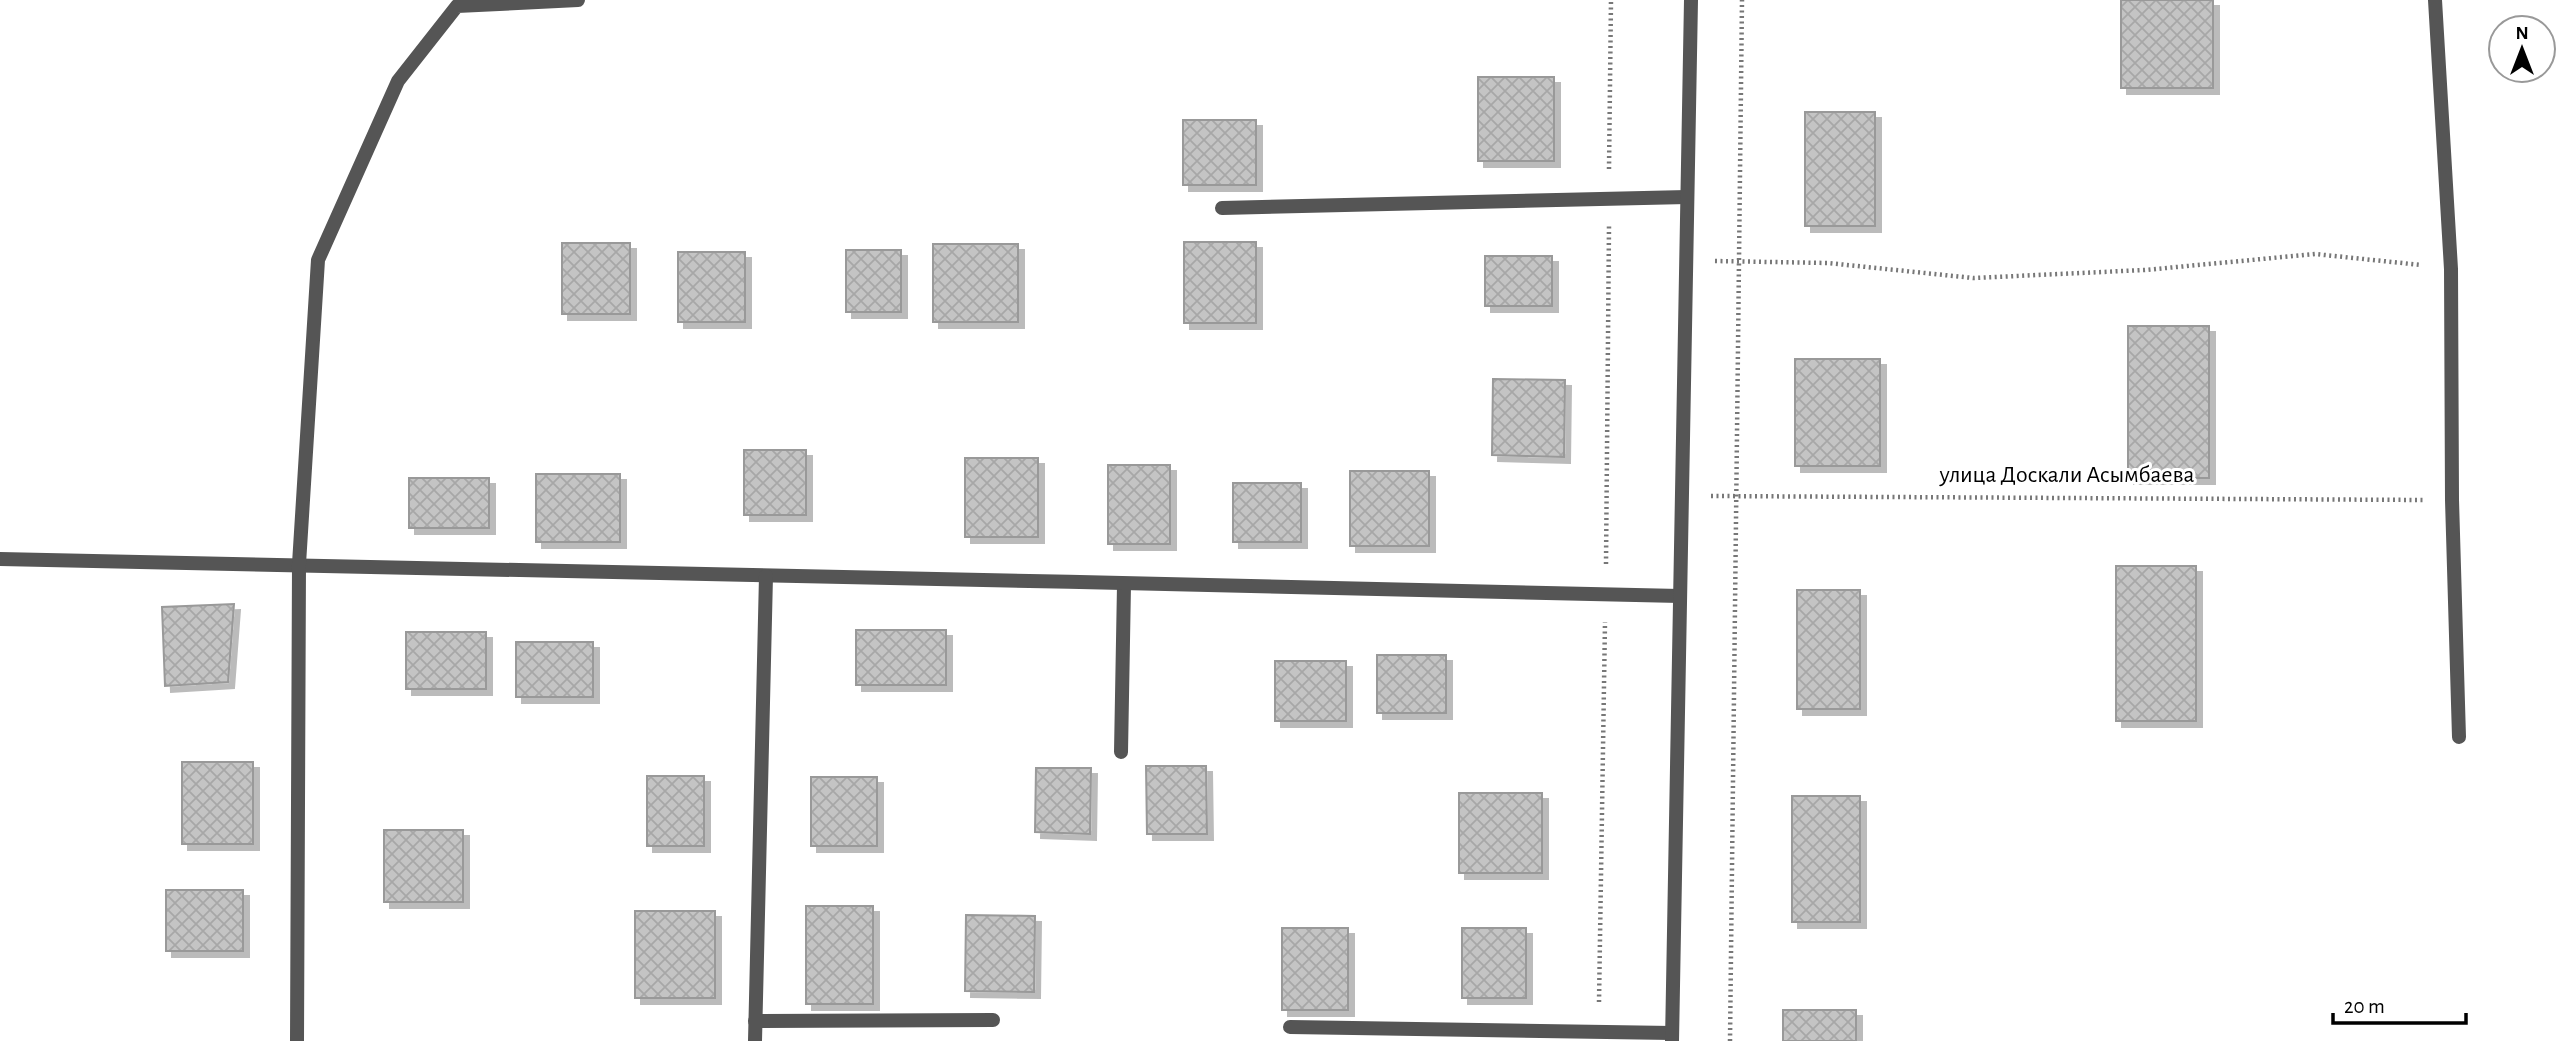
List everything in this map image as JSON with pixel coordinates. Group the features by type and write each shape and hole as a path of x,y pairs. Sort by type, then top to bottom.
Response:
{"street":[{"path":"298,1041 299,564 318,260 398,80 457,6 578,0"},
{"path":"1290,1027 1598,1032 1672,1037 1691,0"},
{"path":"2435,0 2451,269 2452,500 2459,737"},
{"path":"1222,208 1687,197"},
{"path":"0,559 1680,596"},
{"path":"755,1041 766,576"},
{"path":"1121,752 1124,584"},
{"path":"755,1021 993,1020"}],"path":[{"path":"1598,1032 1611,0"},
{"path":"1730,1041 1742,0"},
{"path":"1686,261 1828,263 1973,278 2145,270 2315,254 2451,269"},
{"name":"улица Доскали Асымбаева","path":"1682,496 2452,500"}],"building":[{"path":"2121,0 2213,0 2213,88 2121,88"},
{"path":"1478,77 1554,77 1554,161 1478,161"},
{"path":"1805,112 1875,112 1875,226 1805,226"},
{"path":"1183,120 1256,120 1256,185 1183,185"},
{"path":"1184,242 1256,242 1256,323 1184,323"},
{"path":"562,243 630,243 630,314 562,314"},
{"path":"933,244 1018,244 1018,322 933,322"},
{"path":"846,250 901,250 901,312 846,312"},
{"path":"678,252 745,252 745,322 678,322"},
{"path":"1485,256 1552,256 1552,306 1485,306"},
{"path":"2128,326 2209,326 2209,478 2128,478"},
{"path":"1795,359 1880,359 1880,466 1795,466"},
{"path":"1493,379 1565,380 1564,457 1492,455"},
{"path":"744,450 806,450 806,515 744,515"},
{"path":"965,458 1038,458 1038,537 965,537"},
{"path":"1108,465 1170,465 1170,544 1108,544"},
{"path":"1350,471 1429,471 1429,546 1350,546"},
{"path":"536,474 620,474 620,542 536,542"},
{"path":"409,478 489,478 489,528 409,528"},
{"path":"1233,483 1301,483 1301,542 1233,542"},
{"path":"2116,566 2196,566 2196,721 2116,721"},
{"path":"1797,590 1860,590 1860,709 1797,709"},
{"path":"234,604 228,682 165,686 162,607"},
{"path":"856,630 946,630 946,685 856,685"},
{"path":"406,632 486,632 486,689 406,689"},
{"path":"516,642 593,642 593,697 516,697"},
{"path":"1377,655 1446,655 1446,713 1377,713"},
{"path":"1275,661 1346,661 1346,721 1275,721"},
{"path":"182,762 253,762 253,844 182,844"},
{"path":"1146,766 1206,766 1207,834 1147,834"},
{"path":"1036,768 1091,768 1090,834 1035,832"},
{"path":"647,776 704,776 704,846 647,846"},
{"path":"811,777 877,777 877,846 811,846"},
{"path":"1459,793 1542,793 1542,873 1459,873"},
{"path":"1792,796 1860,796 1860,922 1792,922"},
{"path":"384,830 463,830 463,902 384,902"},
{"path":"166,890 243,890 243,951 166,951"},
{"path":"806,906 873,906 873,1004 806,1004"},
{"path":"635,911 715,911 715,998 635,998"},
{"path":"966,915 1035,916 1034,992 965,991"},
{"path":"1282,928 1348,928 1348,1010 1282,1010"},
{"path":"1462,928 1526,928 1526,998 1462,998"},
{"path":"1783,1010 1856,1010 1856,1041 1783,1041"}]}
